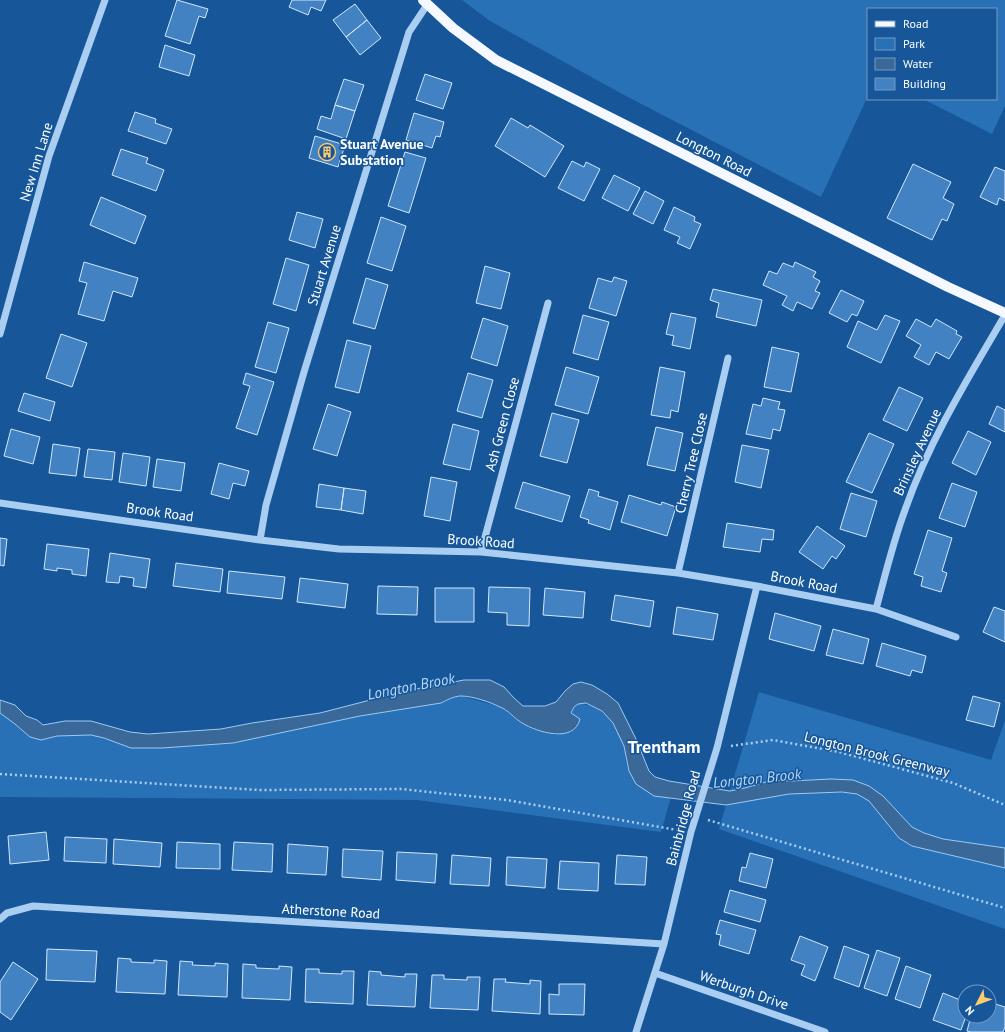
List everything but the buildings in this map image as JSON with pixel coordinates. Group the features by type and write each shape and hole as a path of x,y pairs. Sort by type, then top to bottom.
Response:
{"main road":[{"name":"Longton Road","path":"425,2 453,28 496,60 948,287 1005,314"}],"street":[{"name":"New Inn Lane","path":"0,334 49,156 105,0"},
{"name":"Stuart Avenue","path":"260,540 266,505 304,372 409,32 425,2"},
{"name":"Ash Green Close","path":"481,552 548,303"},
{"name":"Brinsley Avenue","path":"876,609 905,510 928,454 957,396 1005,314"},
{"name":"Cherry Tree Close","path":"678,573 728,358"},
{"name":"Brook Road","path":"0,502 260,540 339,549 481,552 678,573 757,586 876,609 956,637"},
{"name":"Bainbridge Road","path":"636,1032 664,944 691,832 717,748 757,586"},
{"name":"Atherstone Road","path":"0,919 7,913 32,906 664,944"},
{"name":"Werburgh Drive","path":"655,973 825,1032"}],"path":[{"name":"Longton Brook Greenway","path":"717,748 773,740 839,752 953,783 1005,805"},
{"path":"0,774 259,790 401,789 507,800 691,832"},
{"path":"698,813 1005,908"}],"green space":[{"path":"462,0 1005,0 1005,106 992,134 925,100 997,100 997,8 867,8 867,98 821,197 624,95 490,21"},
{"path":"759,692 991,760 1005,720 1005,848 943,839 924,833 912,827 883,796 853,780 773,780 730,791"},
{"path":"461,696 501,707 521,723 533,729 555,735 572,731 572,713 578,704 594,707 602,712 608,717 618,731 624,747 627,766 632,774 654,796 671,797 661,832 417,800 0,797 0,713 30,737 41,740 57,736 91,735 131,748 233,743 360,716 441,703 453,697"},
{"path":"842,792 858,794 869,801 899,838 912,846 1005,868 1005,929 719,829 726,805 789,794"}],"water":[{"path":"464,680 490,680 504,687 523,706 545,706 556,702 573,684 581,682 592,685 618,703 636,739 649,771 655,777 669,781 730,791 773,780 853,780 869,786 883,796 912,827 924,833 943,839 1005,848 1005,868 912,846 899,838 869,801 857,794 842,792 789,794 726,805 654,796 636,784 629,771 624,746 613,723 602,711 586,703 578,704 574,707 571,713 580,719 576,727 563,734 554,734 537,730 522,723 506,710 496,705 476,698 461,696 453,697 441,703 360,716 233,743 162,748 131,748 91,735 57,736 41,740 30,737 0,713 0,700 15,705 26,716 37,720 43,725 65,721 91,721 130,732 148,734 221,729 320,713 405,691"}],"place":[{"name":"Stuart Avenue Substation","path":"327,152"}],"district":[{"name":"Trentham","path":"664,746"}],"water label":[{"name":"Longton Brook","path":"411,686"},
{"name":"Longton Brook","path":"757,778"}]}
